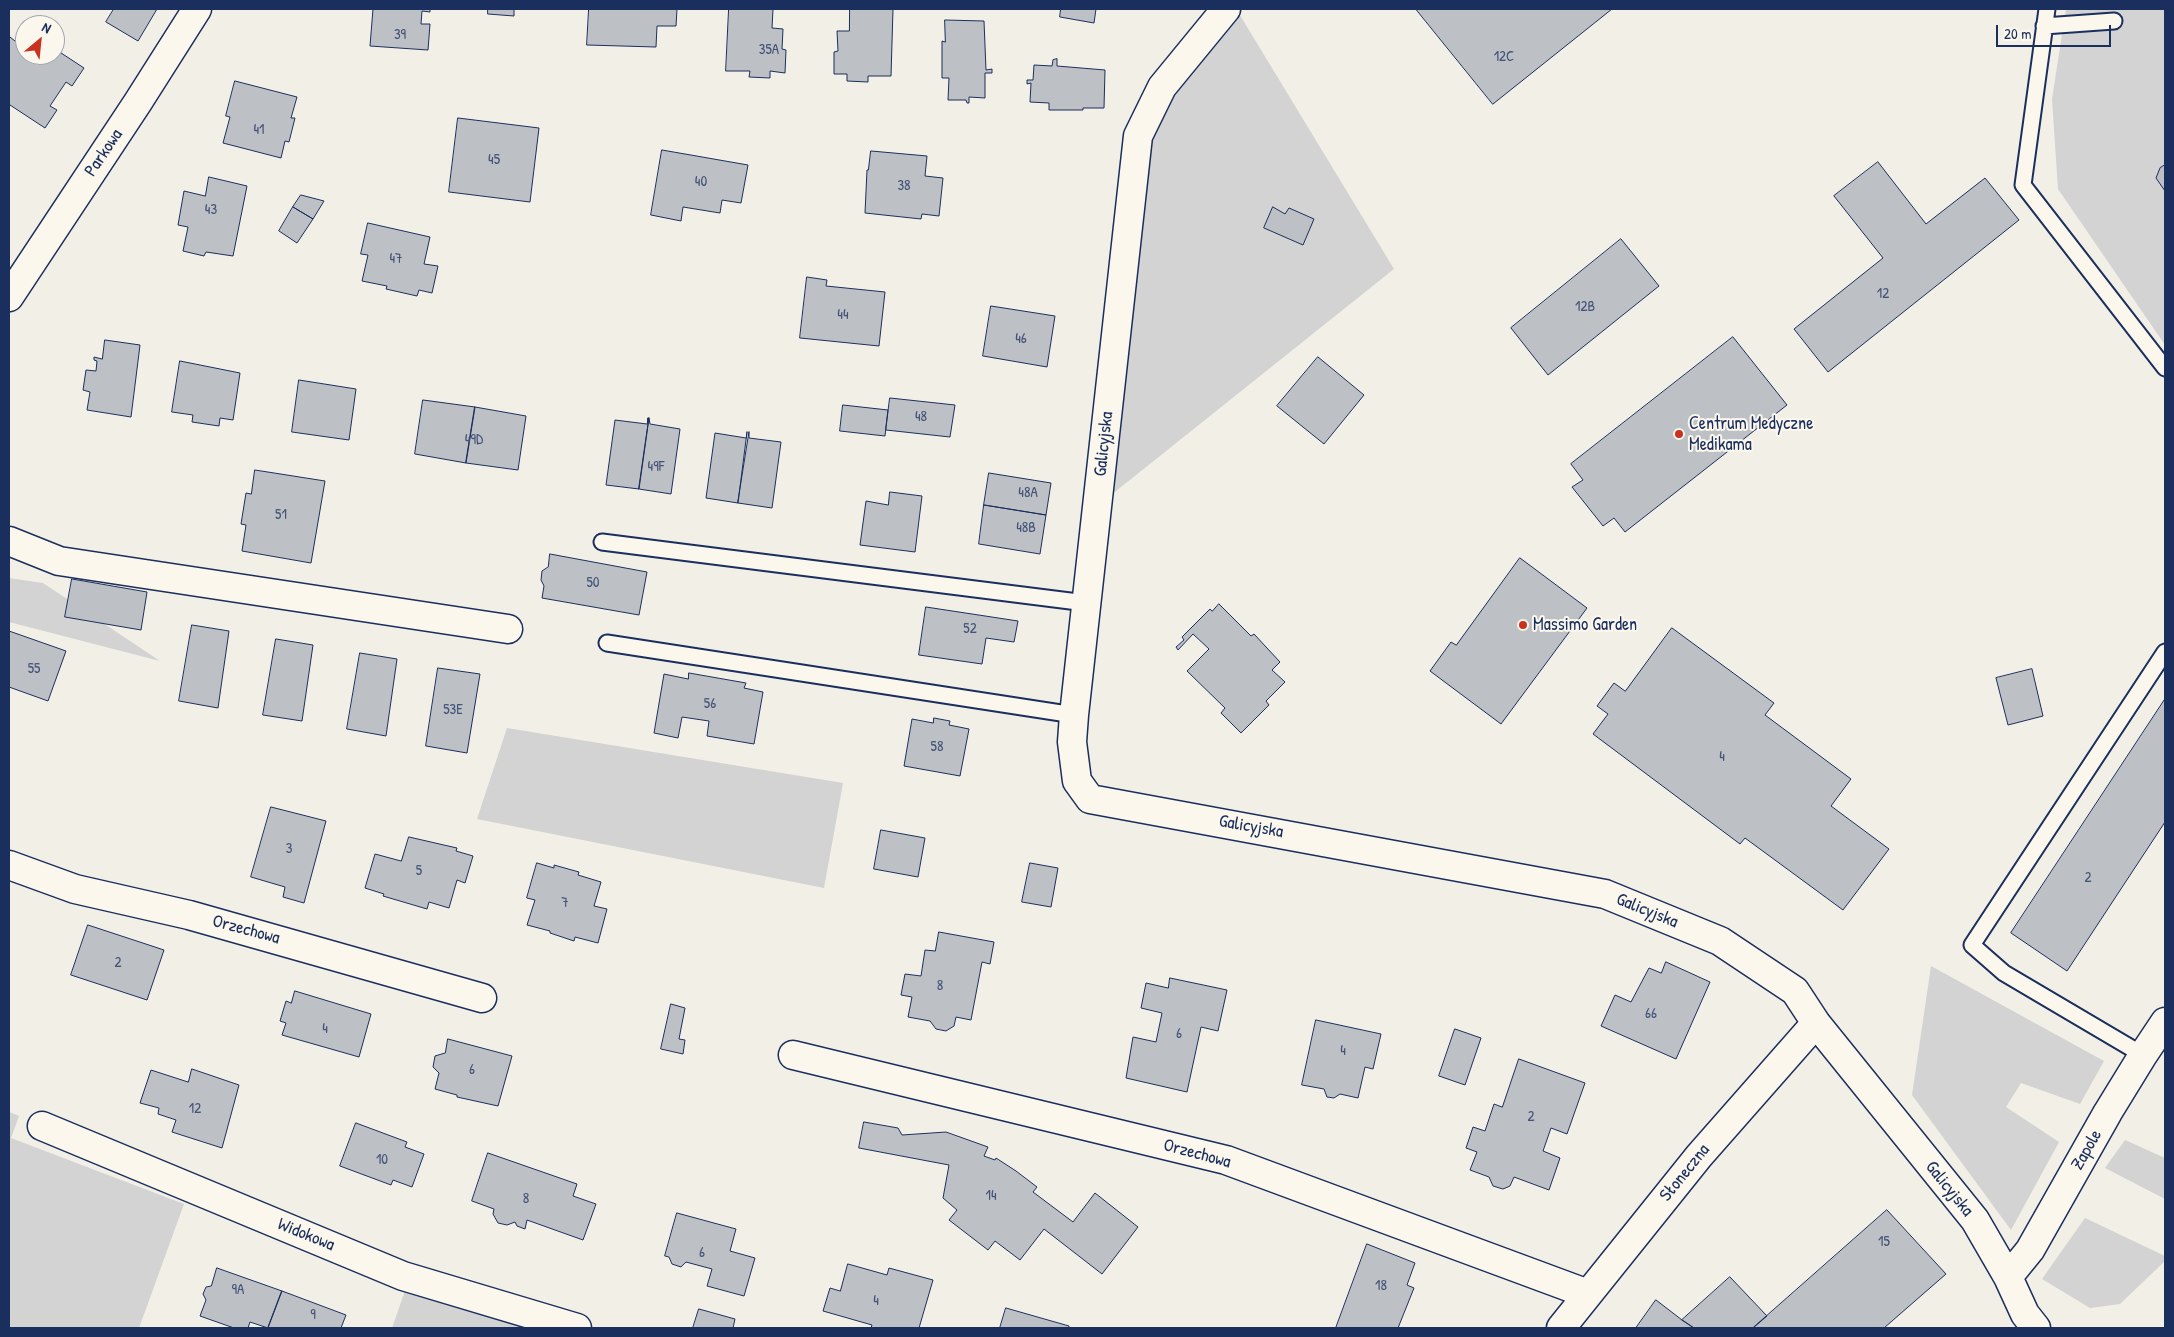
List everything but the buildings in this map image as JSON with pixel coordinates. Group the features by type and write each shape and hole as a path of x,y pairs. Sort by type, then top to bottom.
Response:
{"street":[{"name":"Parkowa","path":"9,297 197,9"},
{"name":"Galicyjska","path":"1226,9 1162,87 1138,136 1074,715 1072,742 1077,781 1090,799 1605,894 1720,941 1795,991 1816,1023 1975,1220 2008,1277 2025,1314 2036,1328"},
{"path":"9,541 59,561 508,630"},
{"name":"Orzechowa","path":"9,865 75,889 189,914 482,998"},
{"name":"Zapole","path":"2008,1277 2030,1250 2143,1055 2165,1022"},
{"name":"Słoneczna","path":"1561,1328 1698,1156 1816,1023"},
{"name":"Orzechowa","path":"793,1055 1226,1160 1588,1294"},
{"name":"Widokowa","path":"42,1126 403,1276 577,1328"}],"lane":[{"path":"2047,9 2023,185 2165,368"},
{"path":"2044,26 2114,22"},
{"path":"602,542 1086,603"},
{"path":"607,643 1074,715"},
{"path":"2143,1055 2004,973 1972,945 2165,652"}],"shaded area":[{"path":"2066,9 2165,9 2165,345 2058,189 2052,99"},
{"path":"1238,12 1394,269 1111,495 1149,138 1172,92"},
{"path":"9,578 43,583 160,661 9,622"},
{"path":"507,728 843,783 824,888 477,819"},
{"path":"1931,966 2104,1061 2080,1104 2021,1083 2006,1107 2059,1142 2011,1230 1912,1095"},
{"path":"9,1112 19,1116 11,1138 184,1204 139,1328 9,1328"},
{"path":"2125,1140 2165,1158 2165,1199 2105,1168"},
{"path":"2085,1218 2165,1256 2165,1261 2120,1304 2090,1308 2042,1279"},
{"path":"407,1285 537,1328 392,1328"}],"place":[{"name":"Centrum Medyczne Medikama","path":"1679,434"},
{"name":"Massimo Garden","path":"1523,625"}]}
